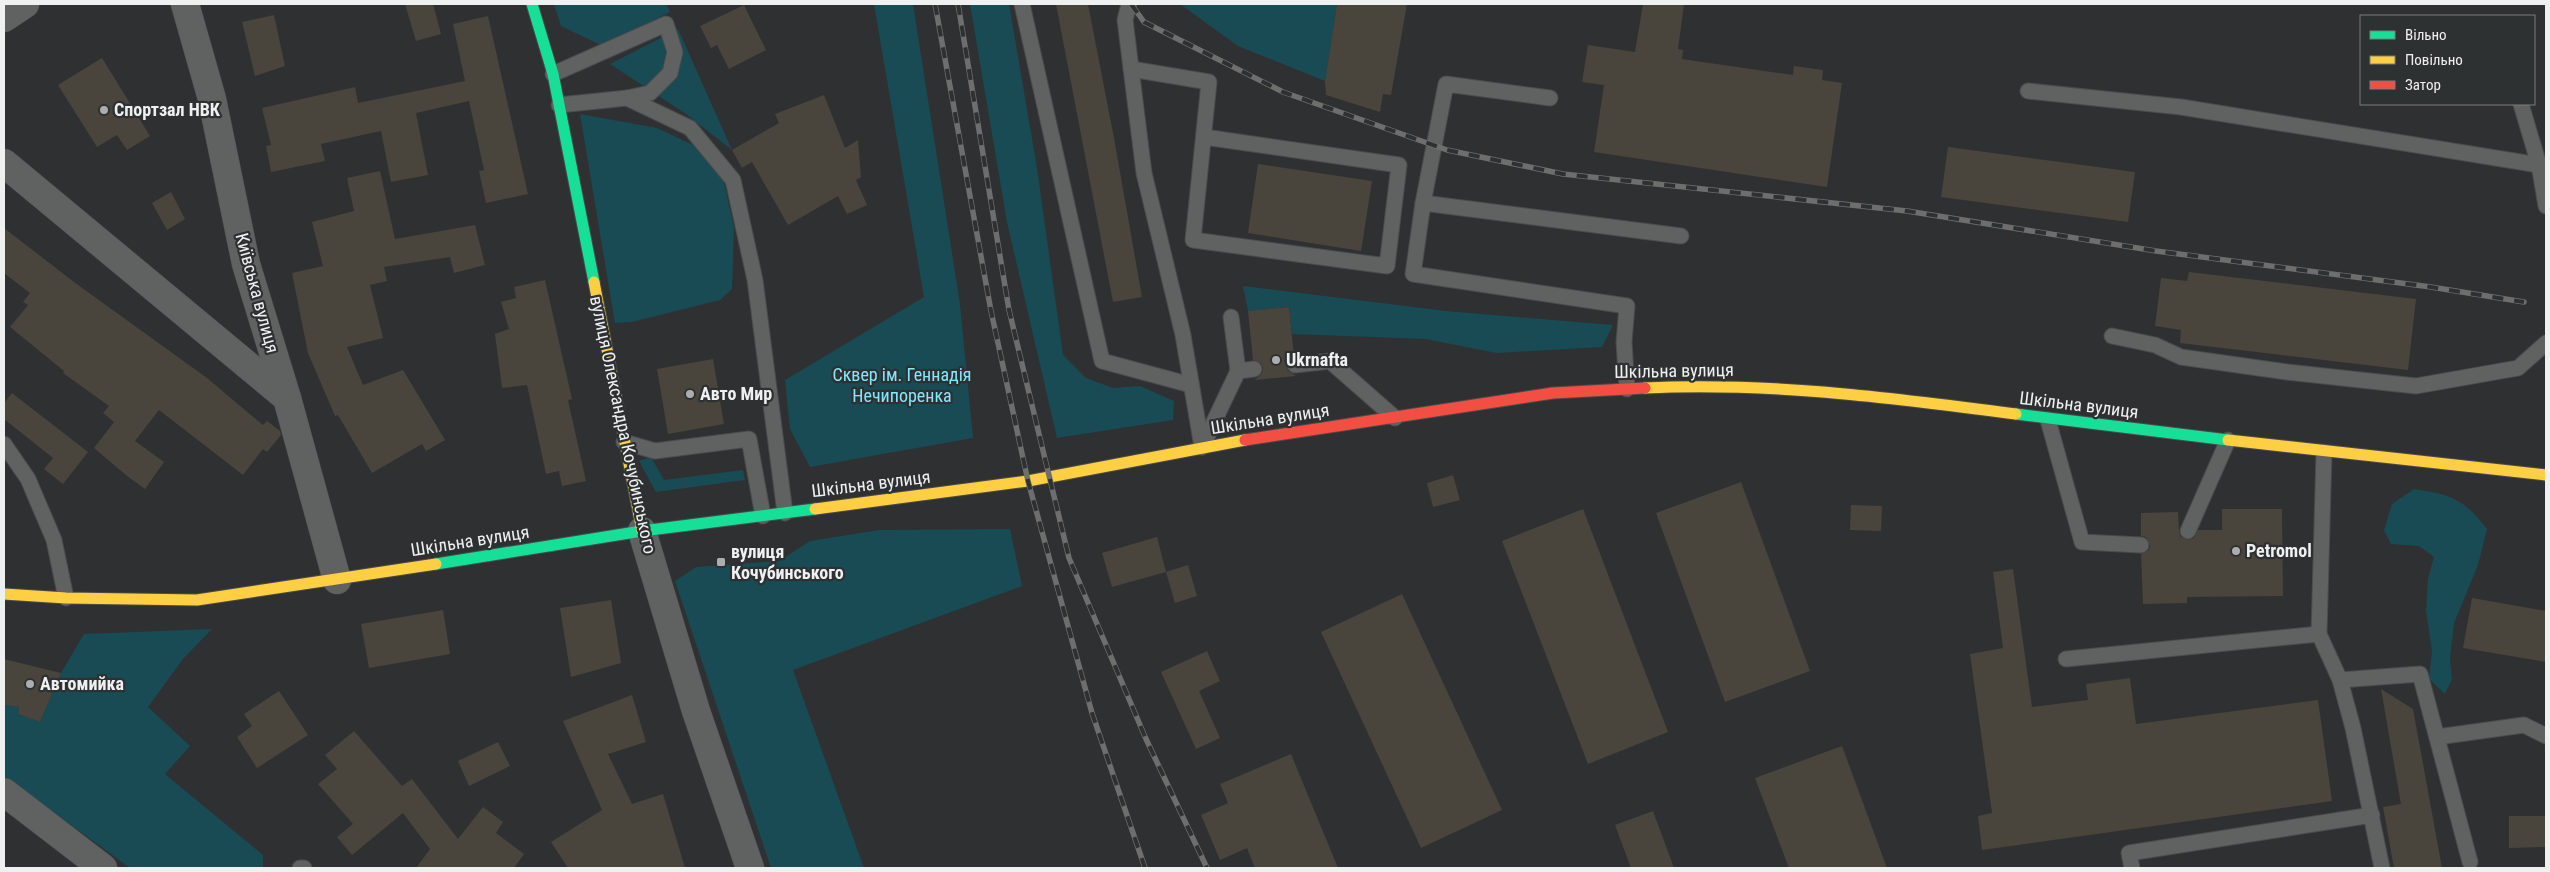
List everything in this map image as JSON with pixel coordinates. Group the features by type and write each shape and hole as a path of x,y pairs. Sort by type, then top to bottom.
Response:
{"main road":[{"name":"вулиця Олександра Кочубинського","path":"532,4 553,74 642,532"},
{"name":"Шкільна вулиця","path":"4,594 66,598 197,600 642,532 1028,481 1202,447 1553,393 1708,385 1839,392 2048,420 2324,452 2546,475"}],"street":[{"path":"4,18 25,4"},
{"name":"Київська вулиця","path":"185,4 212,99 246,264 287,398 337,580"},
{"path":"4,164 287,398"},
{"name":"вулиця Олександра Кочубинського","path":"642,532 696,711 750,868"},
{"path":"4,792 103,868"}],"lane":[{"path":"1022,4 1102,361 1191,385"},
{"path":"1130,4 1126,20 1144,173 1183,335 1202,447"},
{"path":"553,74 666,24 675,52 670,74 650,93 627,98 559,105"},
{"path":"1131,69 1209,82 1193,240 1387,266 1399,165 1204,138"},
{"path":"1550,98 1446,84 1423,203 1413,274 1627,306 1624,342 1627,389"},
{"path":"2028,91 2181,107 2539,165"},
{"path":"627,98 690,128 733,180 755,280 785,513"},
{"path":"2521,105 2539,165 2546,206"},
{"path":"1423,203 1681,236"},
{"path":"1202,447 1246,370 1231,317"},
{"path":"2112,336 2155,345 2181,357 2287,372 2416,386 2518,368 2546,343"},
{"path":"1295,365 1330,360 1395,418"},
{"path":"2048,420 2082,542 2141,545"},
{"path":"624,442 655,450 749,439 763,516"},
{"path":"2188,531 2228,440"},
{"path":"4,444 28,479 54,540 66,598"},
{"path":"2324,452 2318,634 2340,680 2372,815 2382,868"},
{"path":"2066,659 2318,634"},
{"path":"2340,680 2420,674 2470,862"},
{"path":"2437,737 2524,725 2546,736"},
{"path":"2132,868 2129,853 2372,815"}],"green space":[{"path":"554,4 666,4 670,12 603,46 561,26"},
{"name":"Сквер ім. Геннадія Нечипоренка","path":"874,4 913,4 960,304 973,438 810,467 790,429 785,380 924,297"},
{"path":"970,4 1009,4 1037,168 1063,355 1086,378 1113,388 1140,386 1174,401 1173,420 1057,438 1007,222"},
{"path":"1180,4 1337,4 1325,81 1238,46"},
{"path":"678,29 732,150 686,114 610,64"},
{"path":"580,114 657,128 693,145 724,182 734,228 732,289 720,300 632,322 615,323"},
{"path":"1243,286 1446,311 1613,325 1602,347 1497,353 1425,339 1292,334 1289,307 1248,311"},
{"path":"651,457 664,480 743,470 745,480 656,492 639,461"},
{"path":"2414,489 2447,496 2463,504 2487,529 2478,565 2454,623 2450,659 2452,679 2445,694 2429,679 2432,651 2426,611 2428,579 2434,557 2419,546 2391,544 2384,530 2392,504"},
{"path":"1010,529 1022,586 793,670 864,868 771,868 675,581 696,567 779,561 810,541 879,530"},
{"path":"212,629 183,659 148,707 190,746 165,774 263,855 263,868 130,868 4,776 4,705 19,707 18,714 40,722 61,673 84,634"}],"building":[{"path":"405,4 433,4 441,34 416,41"},
{"path":"1056,4 1088,4 1142,297 1113,302"},
{"path":"1337,4 1407,4 1391,95 1383,94 1380,112 1326,95 1325,81"},
{"path":"1643,4 1684,4 1678,49 1683,50 1682,59 1793,75 1794,66 1823,70 1822,80 1842,83 1827,187 1594,152 1604,85 1582,82 1588,45 1635,52"},
{"path":"744,5 766,50 729,69 717,45 711,48 700,26"},
{"path":"274,15 285,66 255,76 242,22"},
{"path":"488,16 528,194 486,203 479,171 484,170 469,101 416,113 428,175 391,182 381,131 321,144 325,161 271,172 266,146 271,145 262,108 355,87 358,103 465,81 453,24"},
{"name":"Спортзал НВК","path":"102,58 150,136 127,150 117,135 97,147 58,85"},
{"path":"824,95 845,148 858,140 861,177 856,180 867,205 847,214 838,196 788,225 752,162 742,168 732,150 779,123 775,114"},
{"path":"1948,147 2135,172 2128,222 1941,197"},
{"path":"1258,164 1372,181 1361,251 1248,233"},
{"path":"380,171 395,239 475,225 485,265 454,273 450,257 384,267 387,281 370,285 383,338 347,347 363,385 403,370 445,440 426,451 422,444 372,473 338,415 335,416 308,353 292,273 323,266 312,222 354,211 347,178"},
{"path":"171,192 185,219 167,230 152,203"},
{"path":"4,228 74,282 207,378 263,425 267,421 280,431 281,435 267,452 263,449 243,475 159,410 135,441 164,462 145,489 127,476 94,448 114,422 103,413 109,406 63,373 64,371 10,327 28,305 23,302 30,293 4,273"},
{"path":"2189,272 2416,299 2408,370 2180,343 2181,330 2155,326 2161,278 2187,281"},
{"path":"545,280 572,399 568,400 586,481 562,486 559,471 546,474 527,385 502,388 495,334 509,329 501,302 516,298 514,287"},
{"path":"1289,307 1294,356 1289,358 1286,366 1288,371 1296,376 1255,380 1262,373 1263,368 1261,363 1253,360 1248,311"},
{"name":"Авто Мир","path":"713,359 724,424 668,434 657,369"},
{"path":"12,393 88,452 63,484 44,469 53,458 4,419 4,403"},
{"path":"1453,475 1460,500 1433,507 1427,483"},
{"path":"1741,482 1810,671 1725,702 1656,513"},
{"path":"1851,505 1882,506 1881,531 1850,530"},
{"path":"1583,509 1668,732 1588,764 1502,541"},
{"path":"2222,509 2282,509 2283,596 2187,597 2187,603 2143,604 2141,554 2149,550 2150,545 2146,537 2141,536 2141,513 2178,512 2179,532 2181,537 2189,540 2194,538 2198,530 2222,530"},
{"path":"1157,537 1166,572 1112,587 1102,553"},
{"path":"1188,565 1197,596 1175,603 1166,572"},
{"path":"2013,569 2032,707 2088,700 2086,684 2130,678 2136,724 2318,700 2332,801 1982,850 1978,816 1992,813 1970,654 2003,648 1993,572"},
{"path":"1402,594 1502,810 1421,848 1321,632"},
{"path":"2472,598 2546,611 2546,662 2463,648"},
{"path":"611,600 621,663 571,677 560,608"},
{"path":"443,610 450,654 369,668 361,624"},
{"path":"1207,651 1220,681 1199,691 1220,738 1196,749 1161,672"},
{"name":"Автомийка","path":"4,659 61,673 40,722 18,714 19,707 4,705"},
{"path":"2381,689 2413,709 2442,868 2394,868 2383,807 2401,804"},
{"path":"279,691 308,735 257,768 237,737 252,726 244,714"},
{"path":"632,695 646,742 608,754 632,804 663,794 685,868 568,868 551,842 602,810 563,721"},
{"path":"354,731 402,786 412,779 458,839 483,807 503,822 496,833 524,854 514,868 416,868 430,849 403,813 352,855 337,837 353,824 318,784 337,769 325,755"},
{"path":"498,742 510,766 469,786 458,761"},
{"path":"1842,746 1887,868 1789,868 1755,778"},
{"path":"1291,754 1338,868 1255,868 1247,848 1220,860 1201,815 1228,803 1220,784"},
{"path":"1653,811 1674,868 1631,868 1615,825"},
{"path":"2509,816 2546,816 2546,847 2509,848"}],"railway":[{"path":"935,4 991,311 1028,481 1092,713 1145,868"},
{"path":"958,4 1009,310 1069,558 1146,739 1207,868"},
{"path":"1131,4 1144,22 1283,92 1447,150 1563,174 1907,211 2156,251 2431,287 2524,302"}],"traffic: fast":[{"path":"532,4 553,74 594,282"},
{"path":"2016,414 2228,440"},
{"path":"436,564 642,531 815,509"}],"traffic: slow":[{"path":"594,282 642,531"},
{"path":"1645,388 1739,387 1785,389 1877,397 2016,414"},
{"path":"815,509 1028,481 1245,440"},
{"path":"2228,440 2546,475"},
{"path":"4,594 66,598 197,600 436,564"}],"traffic: jam":[{"path":"1245,440 1553,393 1645,388"}],"place":[{"name":"Спортзал НВК","path":"104,110"},
{"name":"Ukrnafta","path":"1276,360"},
{"name":"Авто Мир","path":"690,394"},
{"name":"Petromol","path":"2236,551"},
{"name":"вулиця Кочубинського","path":"721,562"},
{"name":"Автомийка","path":"30,684"}]}
